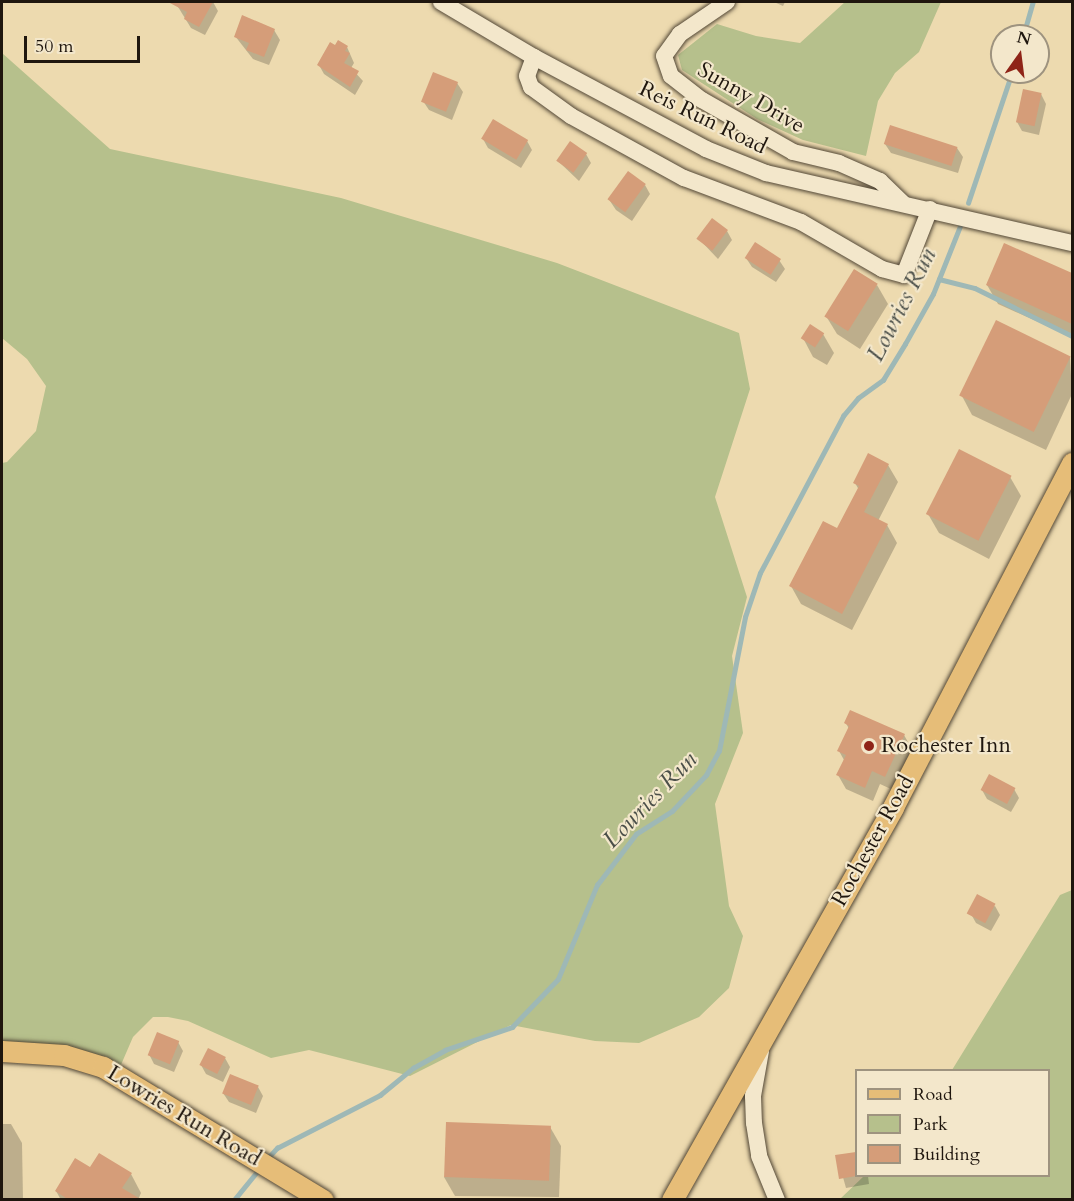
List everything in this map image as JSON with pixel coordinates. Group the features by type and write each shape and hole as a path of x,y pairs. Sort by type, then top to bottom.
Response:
{"main road":[{"name":"Rochester Road","path":"767,1030 893,807 1072,463"},
{"path":"672,1200 767,1030"},
{"name":"Lowries Run Road","path":"2,1051 64,1055 103,1067 323,1200"}],"street":[{"name":"Reis Run Road","path":"441,2 534,57 706,149 766,173 1072,243"},
{"name":"Sunny Drive","path":"727,2 680,34 664,56 671,76 702,100 793,152 839,163 880,181 903,203"},
{"path":"534,57 527,76 531,87 571,116 684,178 801,222 882,269 904,274 930,209"},
{"name":"Rochester Road","path":"767,1030 753,1096 754,1123 759,1156 777,1200"}],"green space":[{"path":"845,2 941,2 919,52 895,73 878,101 866,156 803,140 757,119 682,70 678,55 717,24 756,36 800,43"},
{"path":"2,53 110,149 341,198 557,263 739,333 750,389 715,497 747,597 732,656 743,733 715,804 729,906 743,936 729,988 699,1017 639,1043 595,1041 511,1025 410,1076 309,1050 271,1058 188,1021 168,1017 153,1017 133,1037 117,1074 2,1051 2,463 7,462 36,431 46,386 27,359 2,338"},
{"path":"1072,890 1072,1199 840,1199 863,1177 1050,1177 1050,1069 953,1069 1060,895"}],"building":[{"path":"168,2 213,2 199,27 184,19 187,12"},
{"path":"242,15 275,29 264,57 246,50 249,43 234,37"},
{"path":"338,40 348,46 345,51 350,53 344,63 359,71 350,87 317,65 330,42 335,45"},
{"path":"433,72 458,82 446,112 421,102"},
{"path":"1023,89 1042,93 1035,126 1016,122"},
{"path":"493,119 528,140 516,160 481,139"},
{"path":"890,125 958,147 951,166 884,144"},
{"path":"570,141 587,153 573,173 556,161"},
{"path":"628,171 646,184 625,212 607,199"},
{"path":"712,218 728,230 712,251 696,239"},
{"path":"755,242 781,259 771,275 745,258"},
{"path":"1004,243 1072,273 1072,324 986,285"},
{"path":"854,269 878,284 848,331 824,316"},
{"path":"996,320 1071,356 1034,432 959,395"},
{"path":"810,324 824,333 815,348 801,338"},
{"path":"959,449 1012,476 978,541 926,514"},
{"path":"868,453 889,464 864,512 888,524 842,614 789,586 823,521 837,528 859,486 853,483"},
{"name":"Rochester Inn","path":"850,710 905,734 885,777 872,771 865,788 836,775 846,755 837,751 849,726 844,723"},
{"path":"989,774 1015,788 1007,804 981,790"},
{"path":"977,894 996,904 985,923 967,913"},
{"path":"157,1032 179,1041 170,1064 148,1055"},
{"path":"208,1048 226,1057 217,1074 199,1065"},
{"path":"230,1074 259,1086 251,1105 222,1093"},
{"path":"446,1122 551,1126 549,1181 444,1177"},
{"path":"855,1152 855,1176 839,1179 835,1155"},
{"path":"99,1153 132,1173 122,1188 142,1200 69,1200 55,1191 75,1158 90,1167"}],"waterway":[{"name":"Lowries Run","path":"1027,24 1033,2"},
{"name":"Lowries Run","path":"968,203 1008,84"},
{"name":"Lowries Run","path":"267,1159 277,1148 380,1095 413,1068 445,1050 512,1027 558,979 597,885 636,834 672,811 706,775 719,751 745,617 760,573 843,416 858,398 883,380 905,344 933,294 960,226"},
{"path":"939,279 975,288 1072,336"},
{"name":"Lowries Run","path":"234,1200 260,1168"}],"place":[{"name":"Rochester Inn","path":"869,746"}]}
